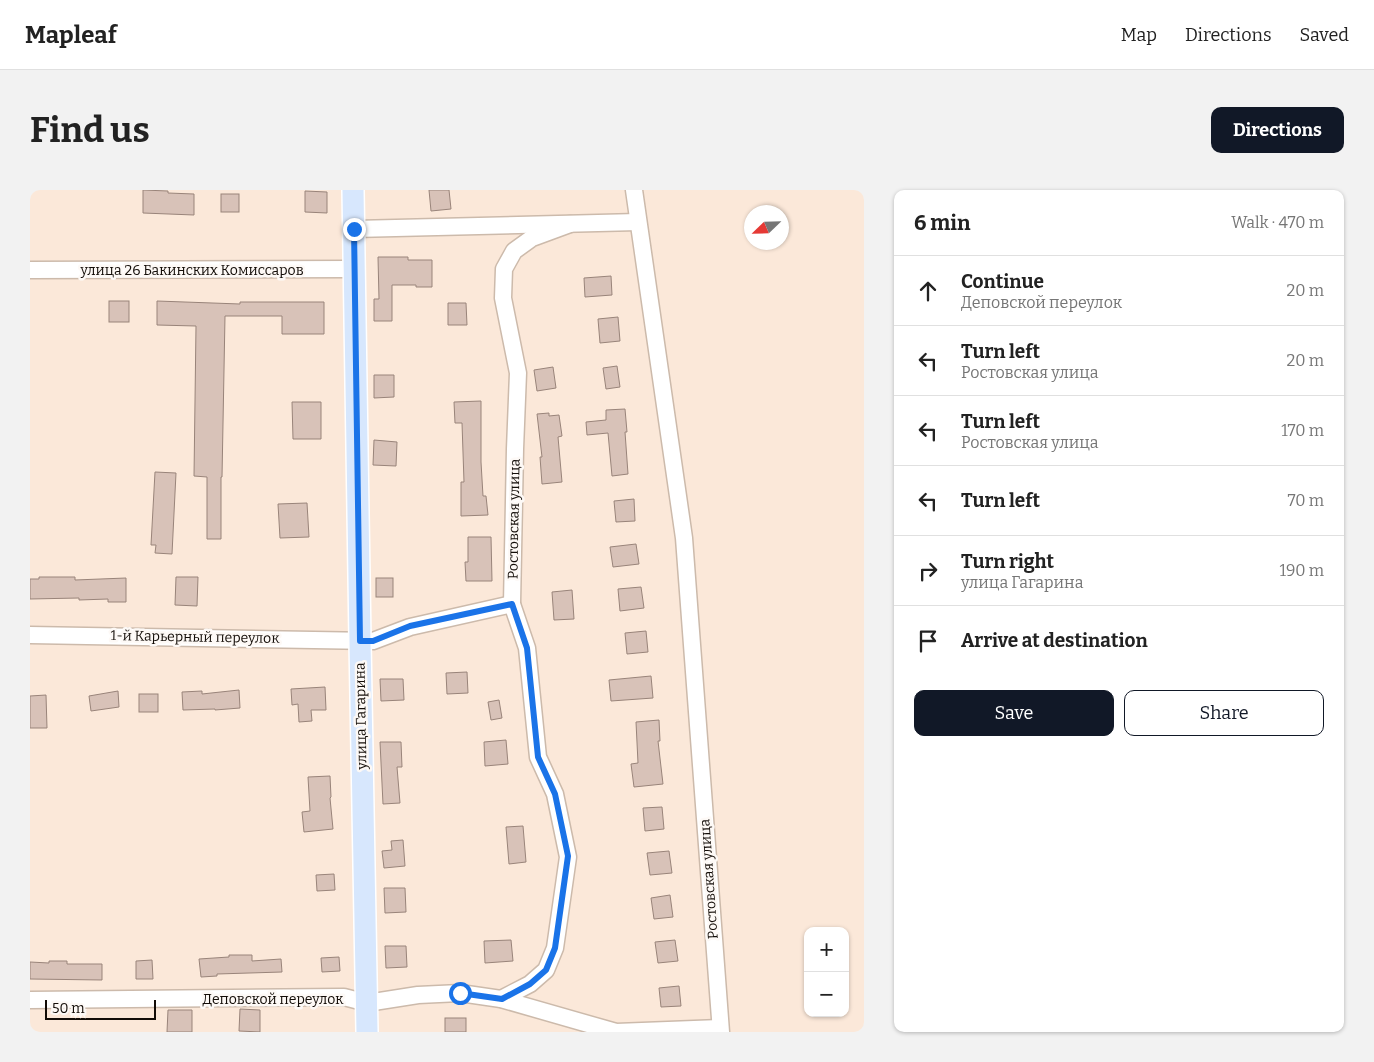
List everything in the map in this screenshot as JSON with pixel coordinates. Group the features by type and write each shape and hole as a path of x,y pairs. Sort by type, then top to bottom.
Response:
{"main road":[{"name":"улица Гагарина","path":"353,190 367,1032"}],"street":[{"name":"Ростовская улица","path":"634,190 684,538 720,1030"},
{"path":"354,229 638,222"},
{"name":"Ростовская улица","path":"502,999 530,984 546,970 555,948 568,856 555,794 538,757 527,648 512,604 518,373 503,298 504,269 514,251 532,238 570,224"},
{"name":"улица 26 Бакинских Комиссаров","path":"30,270 355,269"},
{"name":"1-й Карьерный переулок","path":"30,635 373,641 410,626 512,604"},
{"name":"Деповской переулок","path":"30,1000 344,997 367,1003 418,995 460,993 502,999 616,1032 720,1030"}],"building":[{"path":"143,190 194,194 194,215 143,213"},
{"path":"429,190 449,190 451,209 431,211"},
{"path":"305,191 327,192 327,213 305,212"},
{"path":"221,194 239,194 239,212 221,212"},
{"path":"378,257 408,257 408,260 432,260 432,287 392,285 392,321 374,321 374,299 379,299"},
{"path":"611,276 612,295 585,297 584,278"},
{"path":"109,301 129,301 129,322 109,322"},
{"path":"157,301 240,304 240,302 324,302 324,334 282,334 282,316 225,316 221,539 207,539 207,477 194,476 196,326 157,325"},
{"path":"448,303 466,303 467,325 448,325"},
{"path":"618,317 620,341 600,343 598,319"},
{"path":"617,366 620,387 606,389 603,368"},
{"path":"553,367 556,388 537,391 534,370"},
{"path":"374,375 394,375 394,397 374,398"},
{"path":"481,401 483,496 486,496 488,515 461,516 461,482 464,482 462,423 455,423 454,402"},
{"path":"292,402 321,402 321,439 293,439"},
{"path":"625,409 628,474 612,476 608,433 587,435 586,422 606,420 606,410"},
{"path":"549,413 549,416 559,415 562,436 558,437 562,482 542,484 540,457 542,457 537,414"},
{"path":"374,440 397,442 396,466 373,465"},
{"path":"155,472 176,473 172,554 155,553 156,545 151,545"},
{"path":"634,499 635,521 616,522 614,501"},
{"path":"307,503 309,537 280,538 278,504"},
{"path":"468,537 491,537 492,581 466,581 465,562 468,562"},
{"path":"636,544 639,564 613,567 610,547"},
{"path":"39,577 75,577 75,580 126,578 126,602 108,602 108,599 79,600 79,598 30,599 30,579 39,579"},
{"path":"176,577 198,577 197,606 175,605"},
{"path":"376,578 393,578 393,597 376,597"},
{"path":"641,587 644,608 620,611 618,589"},
{"path":"572,590 574,619 554,620 552,592"},
{"path":"646,631 648,652 627,654 625,633"},
{"path":"467,672 468,693 447,694 446,673"},
{"path":"651,676 653,698 611,701 609,680"},
{"path":"380,679 403,679 404,700 381,701"},
{"path":"325,687 326,710 311,710 312,721 299,722 298,704 292,705 291,689"},
{"path":"239,690 240,708 183,710 182,692 202,691 202,694"},
{"path":"118,691 119,707 91,711 89,696"},
{"path":"139,694 158,694 158,712 139,712"},
{"path":"46,695 47,728 30,728 30,696"},
{"path":"499,700 502,718 491,720 488,702"},
{"path":"659,720 660,741 658,741 663,784 634,787 631,764 638,763 636,722"},
{"path":"506,740 508,764 485,766 484,742"},
{"path":"380,742 401,742 402,767 397,767 400,803 383,804"},
{"path":"330,776 333,829 304,832 302,812 310,811 308,777"},
{"path":"662,807 664,829 645,831 643,808"},
{"path":"523,826 526,862 509,864 506,827"},
{"path":"403,840 405,866 384,868 382,851 392,850 391,841"},
{"path":"669,851 672,873 650,875 647,853"},
{"path":"334,874 335,890 317,891 316,875"},
{"path":"384,888 405,888 406,912 385,913"},
{"path":"670,895 673,917 654,919 651,898"},
{"path":"511,940 513,961 485,963 484,941"},
{"path":"675,940 678,961 658,963 655,942"},
{"path":"385,946 406,946 407,967 386,968"},
{"path":"229,955 252,955 252,961 281,959 282,972 217,974 217,976 201,977 199,959 229,957"},
{"path":"339,957 340,971 322,972 321,958"},
{"path":"152,960 153,979 136,979 136,961"},
{"path":"49,961 67,961 67,964 102,964 102,980 30,979 30,962 49,963"},
{"path":"679,986 681,1006 661,1007 659,988"},
{"path":"240,1009 260,1010 260,1032 239,1031"},
{"path":"168,1010 192,1010 192,1032 167,1032"},
{"path":"445,1018 466,1018 466,1032 445,1032"}],"route":[{"path":"354,229 360,641 373,641 410,626 512,604 527,648 538,757 555,794 568,856 555,948 546,970 530,984 502,999 460,993"}]}
